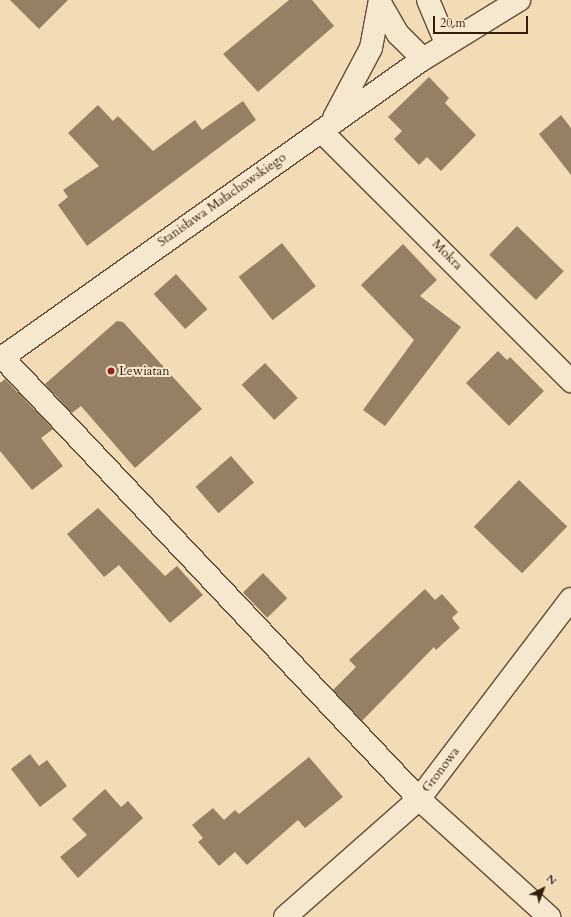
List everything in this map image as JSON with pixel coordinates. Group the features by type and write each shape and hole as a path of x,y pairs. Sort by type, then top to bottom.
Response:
{"street":[{"path":"428,0 446,43"},
{"name":"Stanisława Małachowskiego","path":"1,358 423,58 519,0"},
{"path":"380,2 398,34 423,58"},
{"path":"326,127 371,48 380,2"},
{"name":"Mokra","path":"326,127 571,381"},
{"path":"1,358 419,799 549,917"},
{"name":"Gronowa","path":"284,917 419,799 571,600"}],"building":[{"path":"10,0 68,0 39,29"},
{"path":"289,0 312,0 334,26 258,92 223,54"},
{"path":"429,77 449,98 445,103 476,135 441,171 427,157 419,165 394,139 402,131 388,117"},
{"path":"243,101 256,120 87,246 58,205 68,197 63,190 99,166 68,133 98,105 113,121 118,116 153,151 195,120 202,130"},
{"path":"561,115 571,128 571,175 539,134"},
{"path":"517,226 564,271 536,300 489,255"},
{"path":"282,243 316,286 273,320 239,277"},
{"path":"403,244 437,280 420,296 461,327 385,426 363,410 414,340 361,285"},
{"path":"176,274 207,309 185,329 154,294"},
{"path":"117,321 123,322 202,409 135,468 81,406 72,413 45,384"},
{"path":"498,351 507,360 510,357 544,391 509,426 466,383"},
{"path":"265,363 298,398 274,420 242,385"},
{"path":"5,379 53,429 41,438 63,466 32,490 0,451 0,383"},
{"path":"231,456 254,482 218,513 196,487"},
{"path":"519,480 567,527 522,573 474,527"},
{"path":"98,508 165,576 177,566 203,595 170,623 119,565 104,577 67,534"},
{"path":"263,573 287,598 267,618 243,592"},
{"path":"425,589 435,600 442,594 458,612 452,618 460,628 436,650 434,647 362,721 333,690 356,667 349,660"},
{"path":"30,754 39,766 47,760 67,786 40,807 11,769"},
{"path":"309,757 343,797 305,828 298,820 247,865 235,852 219,866 198,842 203,838 192,825 213,808 224,820 235,810 239,814"},
{"path":"105,789 121,807 128,801 143,818 78,878 60,857 87,835 72,819"}],"place":[{"name":"Lewiatan","path":"111,371"}]}
